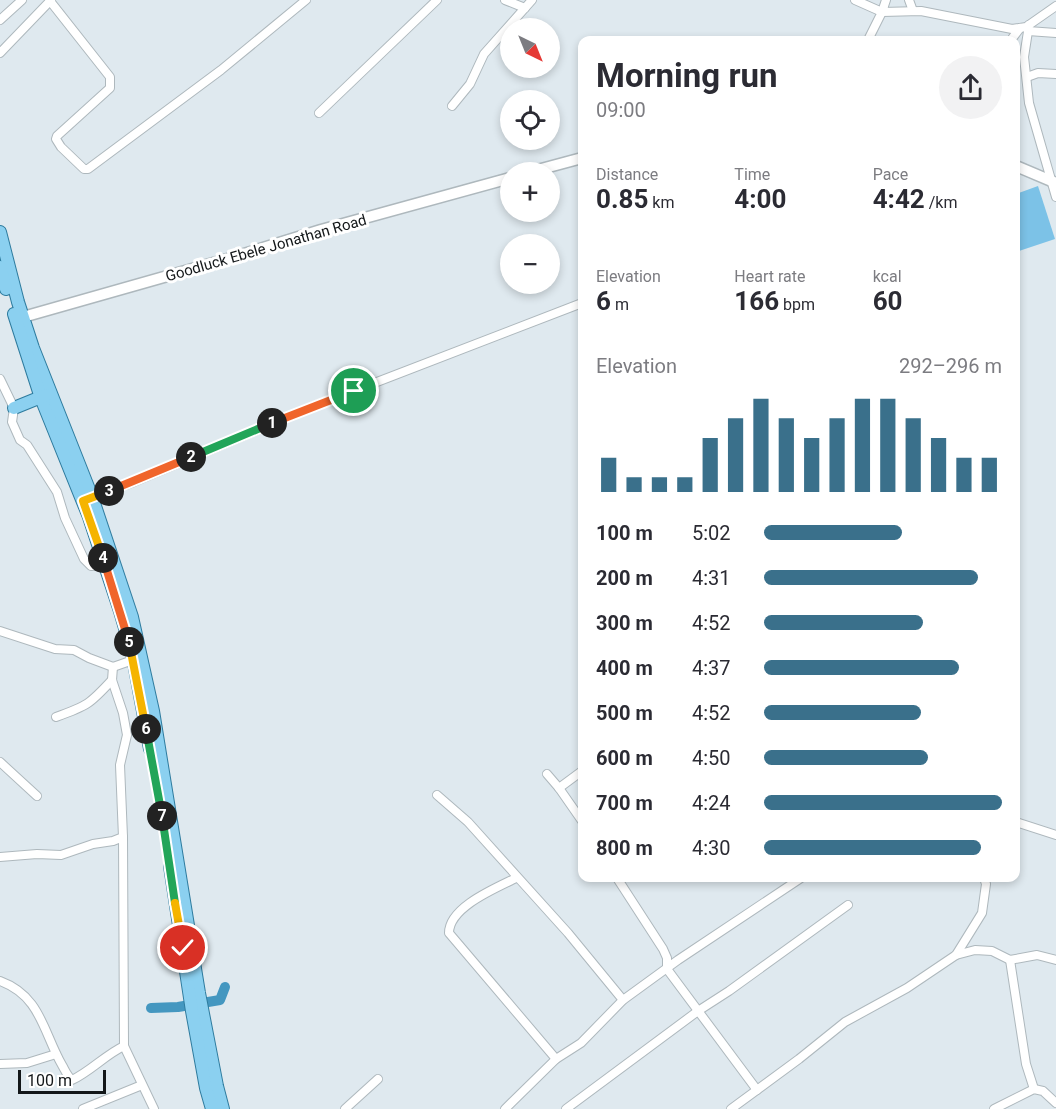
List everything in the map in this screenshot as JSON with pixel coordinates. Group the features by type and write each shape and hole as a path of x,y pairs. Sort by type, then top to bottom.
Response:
{"main road":[{"path":"560,164 578,159"},
{"path":"1020,168 1054,182"},
{"name":"Goodluck Ebele Jonathan Road","path":"23,317 321,230 500,181"},
{"path":"0,232 45,395"},
{"path":"0,267 22,345 119,574 141,655 153,711 194,994"},
{"path":"14,408 45,395"},
{"path":"88,499 133,660 197,1011 206,1088 212,1109"},
{"path":"197,1011 223,1109"}],"street":[{"path":"0,20 22,0"},
{"path":"0,54 51,0 110,77 111,88 56,139 61,147 84,169 88,169 221,70 306,0"},
{"path":"318,113 437,0"},
{"path":"505,0 525,8"},
{"path":"452,106 470,84 484,54 532,0"},
{"path":"855,0 882,12 913,11 1056,33"},
{"path":"870,36 886,0"},
{"path":"909,0 913,11"},
{"path":"1016,36 1056,6"},
{"path":"1026,28 1024,57 1029,103 1054,182 1056,197"},
{"path":"1027,77 1038,73 1056,76"},
{"path":"88,499 312,407 578,305"},
{"path":"0,379 14,408 12,422 20,440 27,445 57,492 65,518 84,559 91,566 105,565"},
{"path":"0,631 55,649 74,650 113,667 133,660"},
{"path":"113,667 112,680 123,713 127,735 120,765 123,837 124,1046 154,1109"},
{"path":"56,717 83,708 92,702 112,680"},
{"path":"0,762 38,796"},
{"path":"547,774 560,788 578,815"},
{"path":"560,788 578,774"},
{"path":"437,795 468,822 516,878 568,933 623,1000"},
{"path":"1020,823 1056,835"},
{"path":"0,857 61,855 123,837"},
{"path":"516,878 479,897 462,909 449,926 449,933 556,1059"},
{"path":"620,882 663,949 667,958 667,969 757,1090"},
{"path":"505,1109 556,1059 580,1043 623,1000 795,882"},
{"path":"956,955 982,913 985,882"},
{"path":"566,1109 698,1011 848,905"},
{"path":"730,1109 845,1022 907,988 956,955 975,950 992,951 1010,960 1037,955 1056,960"},
{"path":"1010,960 1026,1064 1034,1089"},
{"path":"0,981 12,985 23,993 43,1019 56,1054 72,1080 124,1046"},
{"path":"0,1064 27,1063 56,1054"},
{"path":"345,1109 378,1079"},
{"path":"83,1109 142,1085"},
{"path":"994,1109 1034,1089 1044,1091 1056,1103"}],"shaded area":[{"path":"1038,186 1055,239 1020,251 1020,193"}],"waterway":[{"path":"151,1008 178,1007 220,1000 225,987"}],"route":[{"path":"183,948 154,769 132,652 83,501 354,391"}]}
